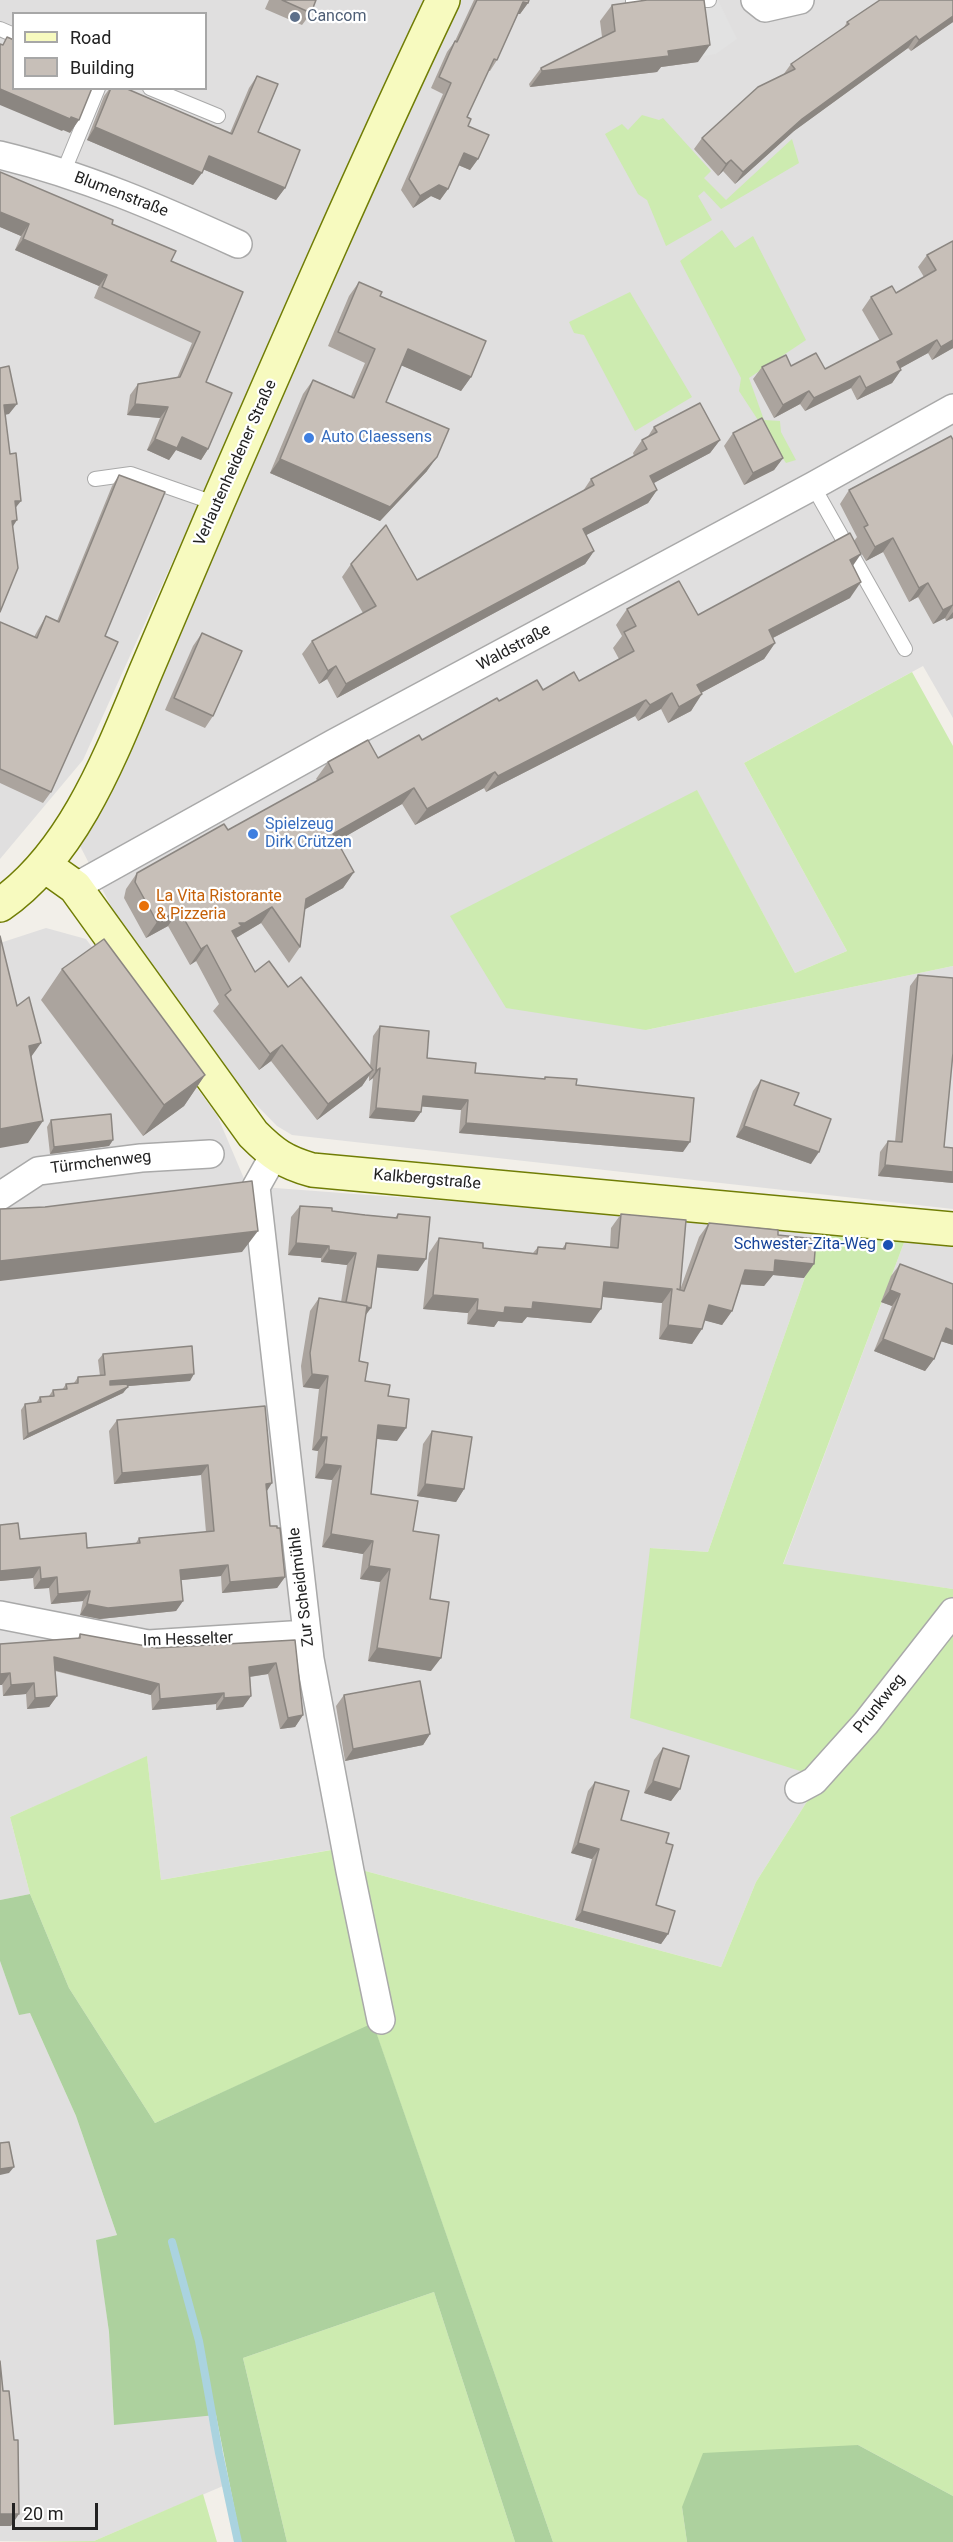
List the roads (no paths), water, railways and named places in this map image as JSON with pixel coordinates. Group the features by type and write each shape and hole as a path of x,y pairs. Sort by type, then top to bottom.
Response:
{"street":[{"name":"Verlautenheidener Straße","path":"5,894 44,865 63,840 115,745 217,504 399,92 443,0"},
{"path":"755,0 765,8 800,0"},
{"name":"Blumenstraße","path":"0,155 63,173 162,210 238,244"},
{"name":"Waldstraße","path":"75,887 334,743 813,486 953,408"},
{"name":"Kalkbergstraße","path":"44,865 75,887 253,1134 274,1155 292,1164 312,1170 953,1228"},
{"name":"Türmchenweg","path":"0,1196 38,1171 141,1158 210,1154"},
{"name":"Zur Scheidmühle","path":"274,1155 256,1187 307,1634 350,1872 381,2020"},
{"name":"Prunkweg","path":"799,1789 814,1781 866,1723 953,1612"},
{"name":"Im Hesselter","path":"0,1615 148,1644 307,1634"}],"lane":[{"path":"704,0 709,0"},
{"path":"63,173 97,90"},
{"path":"155,90 218,116"},
{"path":"95,479 132,474 217,504"},
{"path":"813,486 904,648"}],"waterway":[{"path":"172,2242 199,2341 238,2542"}],"place":[{"name":"Cancom","path":"295,17"},
{"name":"Auto Claessens","path":"309,438"},
{"name":"Spielzeug Dirk Crützen","path":"253,834"},
{"name":"La Vita Ristorante & Pizzeria","path":"144,906"},
{"name":"Schwester-Zita-Weg","path":"888,1245"}]}
